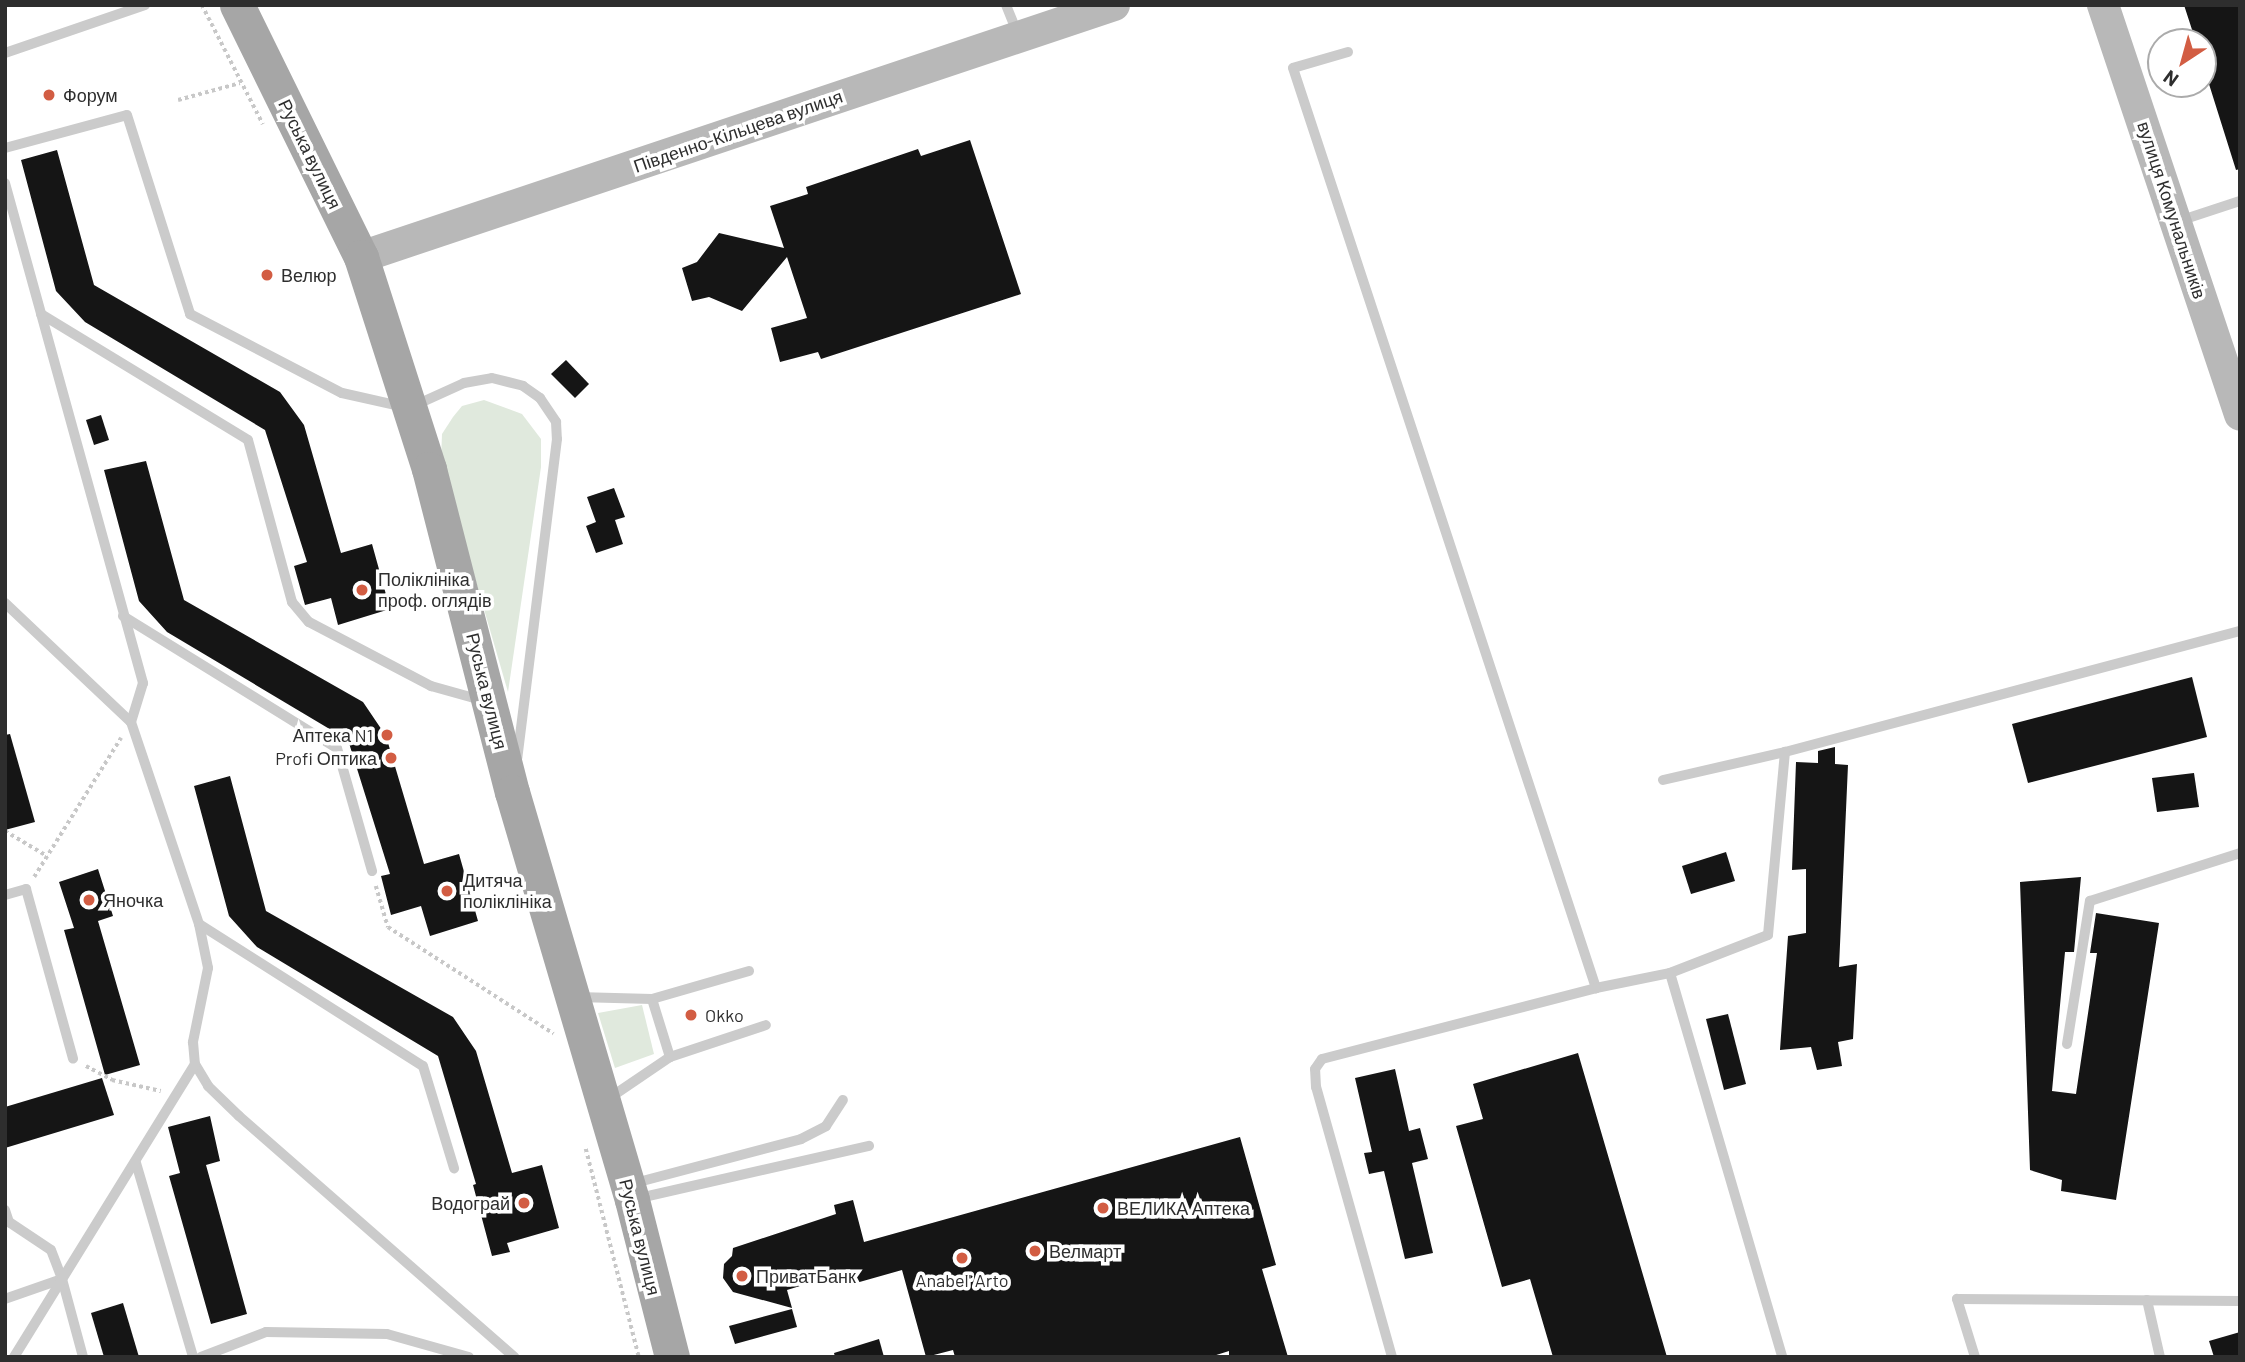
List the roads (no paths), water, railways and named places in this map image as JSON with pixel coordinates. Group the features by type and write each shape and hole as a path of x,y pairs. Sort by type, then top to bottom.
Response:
{"main road":[{"name":"Руська вулиця","path":"237,5 361,257 409,408 491,701 512,792 569,996 630,1192 672,1357"}],"street":[{"name":"Південно-Кільцева вулиця","path":"361,257 1114,5"},
{"name":"вулиця Комунальників","path":"2103,5 2240,415"}],"lane":[{"path":"5,53 145,5"},
{"path":"1006,5 1020,37"},
{"path":"1348,52 1293,68 1596,988"},
{"path":"5,148 127,115 190,314 342,393 409,408 464,383 492,379 523,386 540,398 556,422 554,475 512,792"},
{"path":"5,183 143,682 131,722"},
{"path":"2176,222 2240,201"},
{"path":"41,314 248,440 292,602 309,622 431,685 491,701"},
{"path":"5,603 131,722 199,924 208,968 193,1042 195,1064 208,1086 514,1357"},
{"path":"123,616 337,748 372,871"},
{"path":"1663,780 1785,752 2240,631"},
{"path":"1392,1357 1316,1087 1315,1069 1322,1059 1596,988 1670,973 1769,935 1785,752"},
{"path":"2067,1044 2090,901 2240,853"},
{"path":"5,895 26,889 73,1059"},
{"path":"199,924 424,1066 454,1168"},
{"path":"569,996 652,999 749,971"},
{"path":"1670,973 1782,1357"},
{"path":"652,999 670,1057"},
{"path":"601,1104 670,1057 766,1025"},
{"path":"14,1357 195,1064"},
{"path":"630,1192 801,1139 826,1126 844,1100"},
{"path":"630,1192 869,1146"},
{"path":"136,1163 192,1357"},
{"path":"5,1210 9,1222 51,1250 62,1279 83,1357"},
{"path":"5,1299 62,1279"},
{"path":"1975,1357 1957,1298 2240,1301"},
{"path":"2147,1300 2160,1357"},
{"path":"201,1357 266,1332 387,1334 469,1357"}],"place":[{"name":"Форум","path":"49,95"},
{"name":"Велюр","path":"267,275"},
{"name":"Поліклініка проф. оглядів","path":"362,590"},
{"name":"Аптека N1","path":"387,735"},
{"name":"Profi Оптика","path":"391,758"},
{"name":"Дитяча поліклініка","path":"447,891"},
{"name":"Яночка","path":"89,900"},
{"name":"Okko","path":"691,1015"},
{"name":"Водограй","path":"524,1203"},
{"name":"ВЕЛИКА Аптека","path":"1103,1208"},
{"name":"Велмарт","path":"1035,1251"},
{"name":"Anabel' Arto","path":"962,1258"},
{"name":"ПриватБанк","path":"742,1276"}]}
